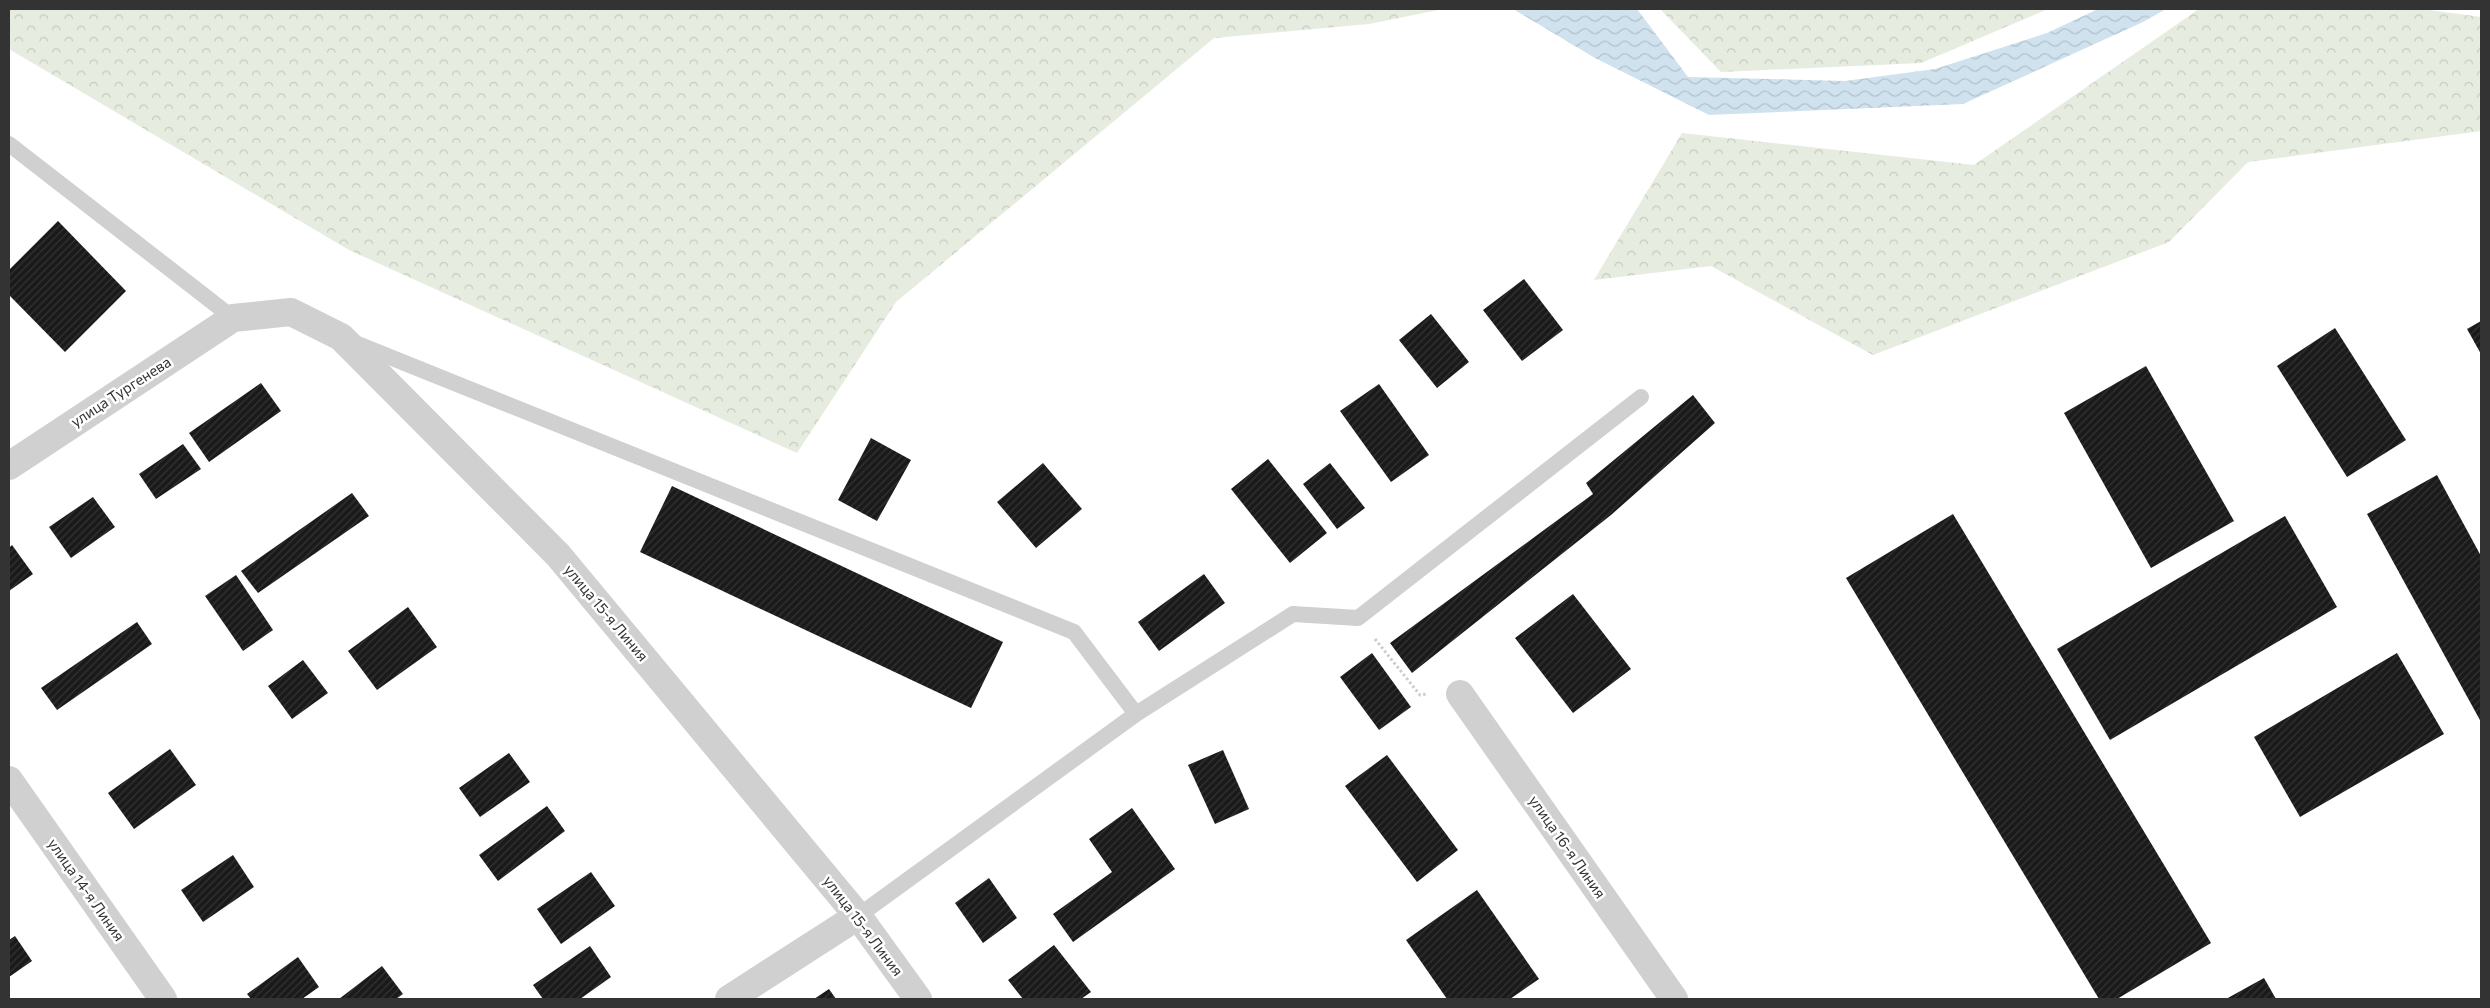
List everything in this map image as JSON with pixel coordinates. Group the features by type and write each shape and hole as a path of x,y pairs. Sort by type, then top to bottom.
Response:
{"street":[{"name":"улица 15-я Линия","path":"233,318 291,312 341,337 558,555 858,916 918,999"},
{"name":"улица Тургенева","path":"9,466 233,318"},
{"name":"улица 16-я Линия","path":"1460,694 1674,999"},
{"name":"улица 14-я Линия","path":"9,780 163,999"},
{"path":"729,999 858,916"}],"lane":[{"path":"9,144 233,318"},
{"path":"341,337 1074,632 1136,714"},
{"path":"858,916 1136,714 1293,614 1358,618 1641,397"}],"path":[{"path":"1358,618 1420,695 1460,694"}],"green space":[{"path":"9,9 1443,9 1369,24 1214,38 896,302 797,453 349,250 9,49"},
{"path":"1660,9 2048,9 1921,63 1721,72"},
{"path":"2199,9 2422,9 2481,17 2481,131 2248,162 2169,242 1873,355 1711,266 1594,280 1682,133 1974,165"}],"water":[{"path":"1513,9 1637,9 1688,77 1845,81 1935,69 2047,33 2098,9 2166,9 2143,22 1963,104 1709,115 1595,58"}],"building":[{"path":"58,221 126,291 65,352 9,295 9,270"},
{"path":"1524,279 1563,330 1522,361 1483,310"},
{"path":"1431,314 1469,362 1437,388 1399,340"},
{"path":"2481,321 2481,354 2467,329"},
{"path":"2335,328 2406,440 2347,477 2277,366"},
{"path":"2146,366 2234,521 2151,568 2064,413"},
{"path":"261,383 281,411 209,462 189,433"},
{"path":"1379,384 1429,455 1391,482 1340,411"},
{"path":"1693,395 1715,423 1611,515 1412,673 1390,643 1593,494 1586,483"},
{"path":"871,438 911,460 877,521 838,500"},
{"path":"183,444 201,469 156,499 139,474"},
{"path":"1268,459 1327,533 1290,563 1231,489"},
{"path":"1043,463 1082,509 1036,548 997,502"},
{"path":"1330,463 1365,508 1337,529 1303,484"},
{"path":"2437,475 2481,556 2481,722 2367,514"},
{"path":"672,486 1003,642 971,708 640,552"},
{"path":"352,493 369,516 258,593 241,571"},
{"path":"93,497 115,527 71,558 49,527"},
{"path":"1953,514 2211,943 2117,999 2099,999 1846,578"},
{"path":"2285,516 2337,607 2110,740 2057,649"},
{"path":"12,545 33,574 9,591 9,548"},
{"path":"1204,574 1225,603 1159,651 1138,622"},
{"path":"236,575 273,630 243,651 205,596"},
{"path":"1573,594 1631,669 1573,713 1515,638"},
{"path":"408,607 437,647 377,690 348,651"},
{"path":"137,622 152,644 57,710 41,688"},
{"path":"1372,653 1411,707 1379,730 1340,677"},
{"path":"2397,653 2444,734 2300,817 2254,737"},
{"path":"303,660 328,693 292,719 268,686"},
{"path":"170,749 196,785 134,829 108,793"},
{"path":"1223,750 1249,809 1215,824 1188,765"},
{"path":"509,753 530,782 480,817 459,788"},
{"path":"1387,755 1458,850 1417,882 1345,786"},
{"path":"547,806 565,831 498,881 479,855"},
{"path":"1132,808 1175,869 1073,942 1053,914 1112,872 1089,839"},
{"path":"233,855 254,887 203,922 181,890"},
{"path":"591,872 615,906 561,944 537,909"},
{"path":"989,878 1017,918 983,943 955,903"},
{"path":"1477,890 1539,979 1510,999 1447,999 1406,940"},
{"path":"15,936 32,961 9,977 9,940"},
{"path":"1054,945 1091,992 1081,999 1023,999 1008,980"},
{"path":"590,946 611,977 580,999 543,999 533,985"},
{"path":"298,957 319,987 302,999 251,999 247,994"},
{"path":"382,966 403,994 396,999 339,999"},
{"path":"2264,978 2276,999 2226,999"},
{"path":"829,989 836,999 814,999"}]}
